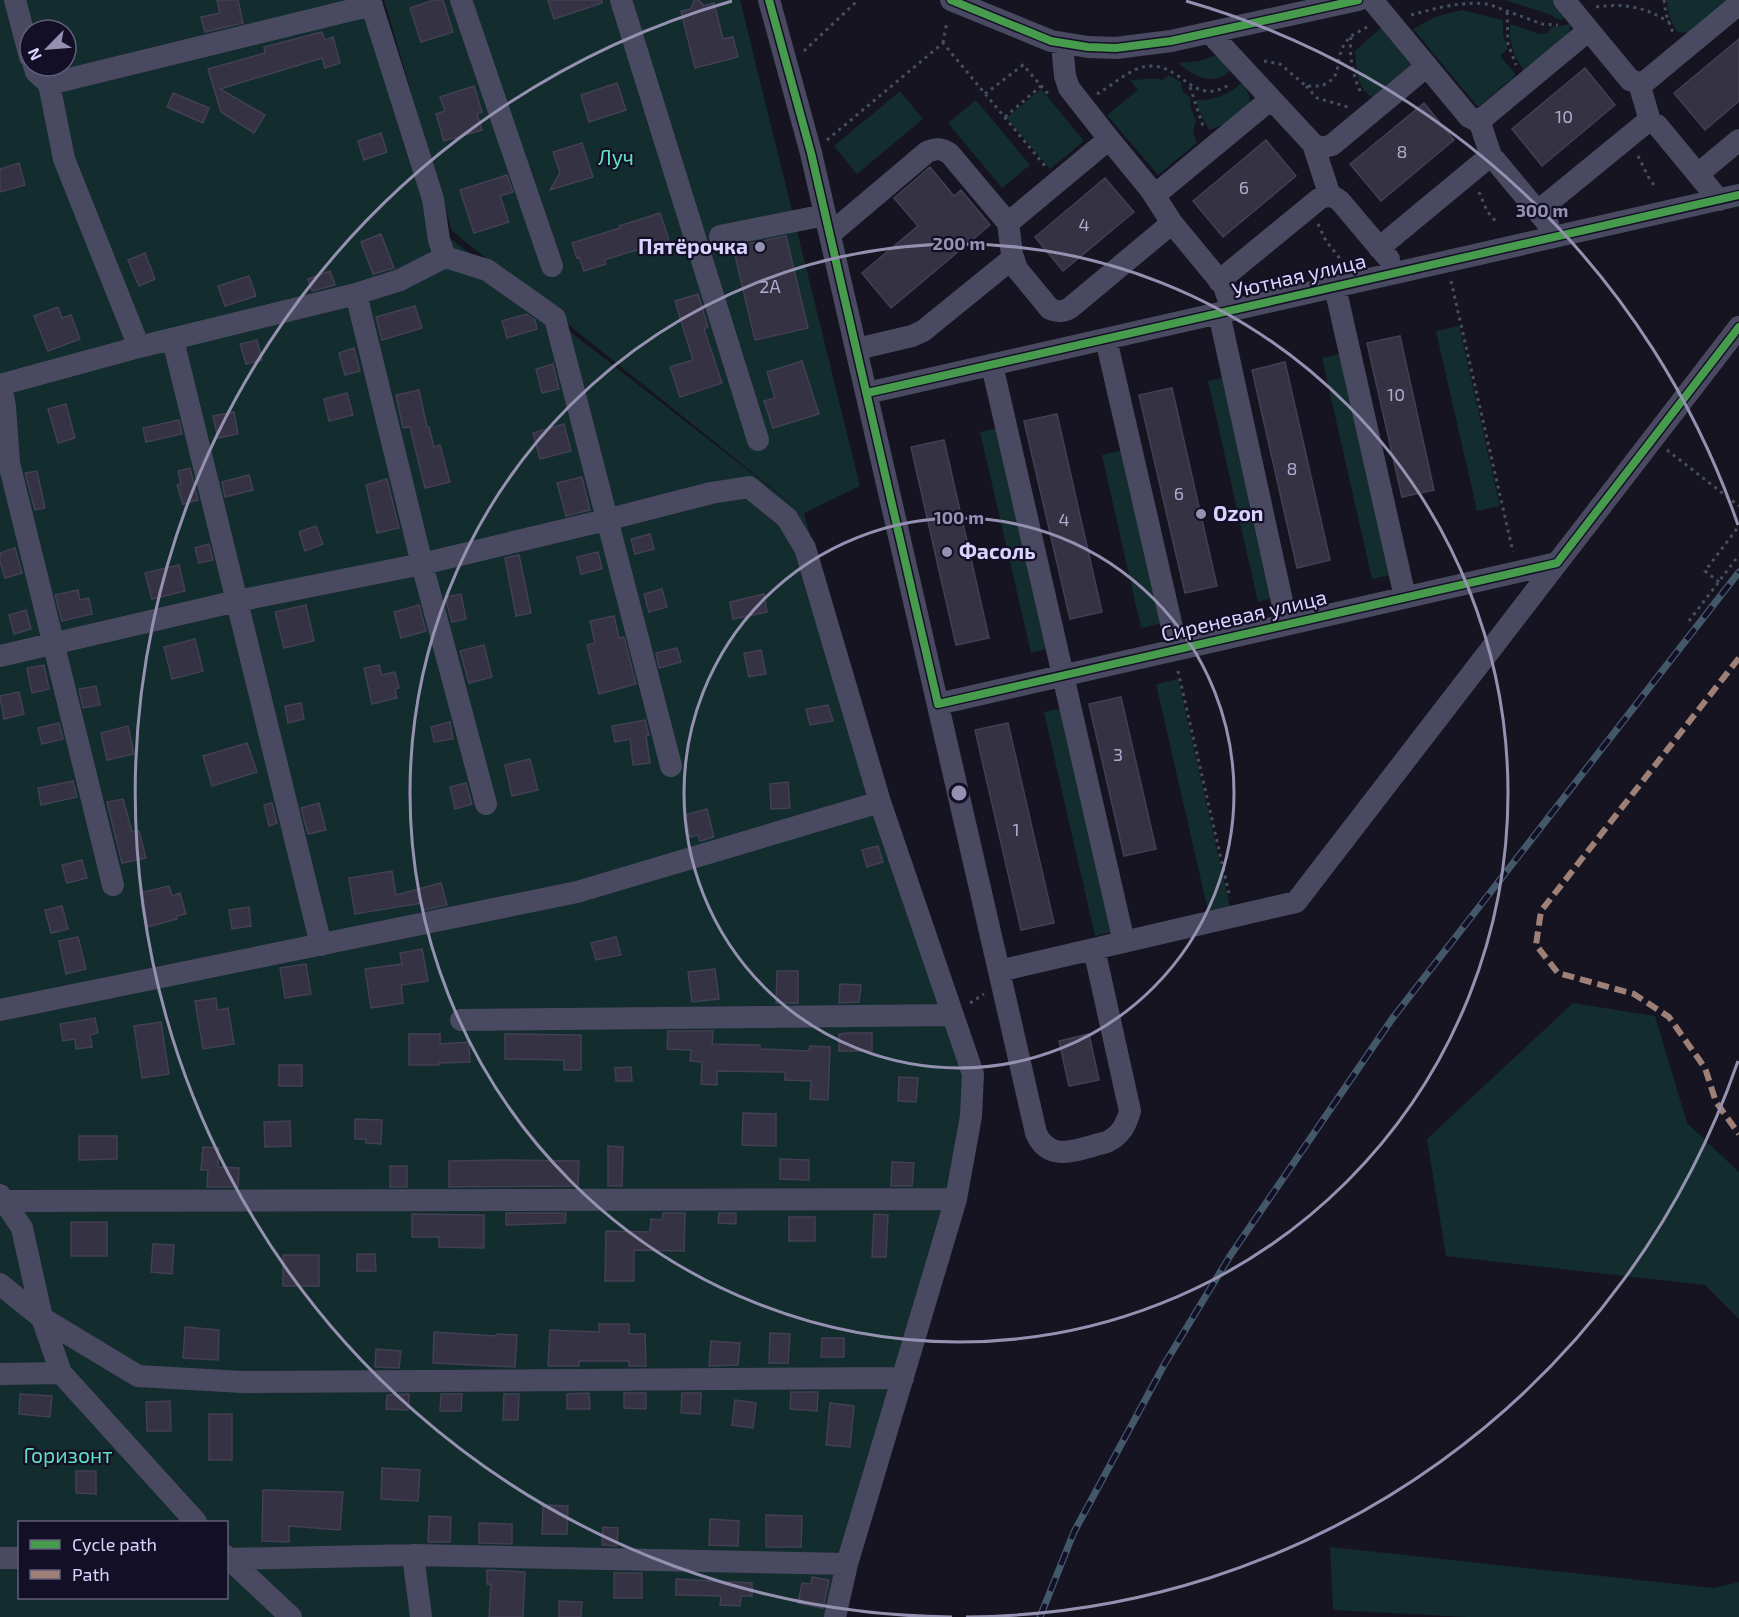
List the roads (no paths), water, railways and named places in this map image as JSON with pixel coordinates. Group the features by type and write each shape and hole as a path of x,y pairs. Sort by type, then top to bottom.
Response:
{"street":[{"path":"15,0 20,18"},
{"path":"461,0 552,266"},
{"path":"621,0 758,440"},
{"path":"769,0 828,224 1036,1133 1045,1148 1057,1153 1107,1142 1121,1132 1127,1123 1130,1111 1094,950"},
{"path":"951,0 1045,39 1062,44 1107,48 1141,47 1210,33 1322,4 1358,0"},
{"path":"1372,0 1473,120 1479,120 1527,82 1577,16 1630,80 1639,83 1646,81 1739,4"},
{"path":"49,84 371,2 433,199 439,240 445,257"},
{"path":"1210,33 1313,144 1321,148 1329,147 1427,66"},
{"path":"1062,44 1066,102 1108,139 1155,195 1172,223 1227,293 1225,312 1287,624"},
{"path":"42,78 49,84 64,159 139,347"},
{"path":"1639,83 1642,127"},
{"path":"1155,195 1271,99"},
{"path":"1479,120 1483,164 1538,212 1558,236"},
{"path":"1538,212 1642,127 1655,123 1698,174 1729,197"},
{"path":"1008,223 1108,139"},
{"path":"1698,174 1739,140"},
{"path":"1313,144 1330,196"},
{"path":"720,236 828,224 927,152 934,149 945,150 1008,223 1013,258 1017,269 1050,309 1061,312 1070,308 1172,223"},
{"path":"1379,248 1483,164"},
{"path":"1219,281 1319,198 1330,196 1340,201 1400,272"},
{"name":"Уютная улица","path":"867,393 1729,197"},
{"path":"113,885 9,463 0,385 139,347 356,294 400,280 445,257 487,270 555,318 671,766"},
{"path":"857,349 923,332 1013,258"},
{"path":"1335,287 1405,597"},
{"path":"356,294 422,564 486,804"},
{"path":"1061,312 1069,347"},
{"path":"1001,979 1124,942 1290,905 1297,901 1739,327"},
{"path":"1106,339 1175,650"},
{"path":"173,340 321,945"},
{"path":"992,365 1124,942"},
{"path":"0,656 237,601 422,564 711,493 749,487 787,518 805,548 880,802 974,1074 971,1116 956,1199 847,1564 835,1617"},
{"name":"Сиреневая улица","path":"938,704 1557,563"},
{"path":"0,1010 577,892 880,802"},
{"path":"461,1020 952,1015"},
{"path":"1,1199 956,1199"},
{"path":"1,1199 22,1228 42,1318 61,1373 195,1521"},
{"path":"0,1284 42,1318 138,1376 242,1382 903,1378"},
{"path":"0,1374 61,1373"},
{"path":"228,1558 412,1555 847,1564"},
{"path":"412,1555 422,1617"},
{"path":"0,1558 18,1558"},
{"path":"228,1558 291,1617"}],"railway":[{"path":"1040,1617 1074,1532 1164,1365 1230,1256 1392,1019 1739,572"}],"place":[{"name":"Пятёрочка","path":"760,247"},
{"name":"Ozon","path":"1201,514"},
{"name":"Фасоль","path":"947,552"}],"park label":[{"name":"Луч","path":"616,158"},
{"name":"Горизонт","path":"68,1456"}]}
